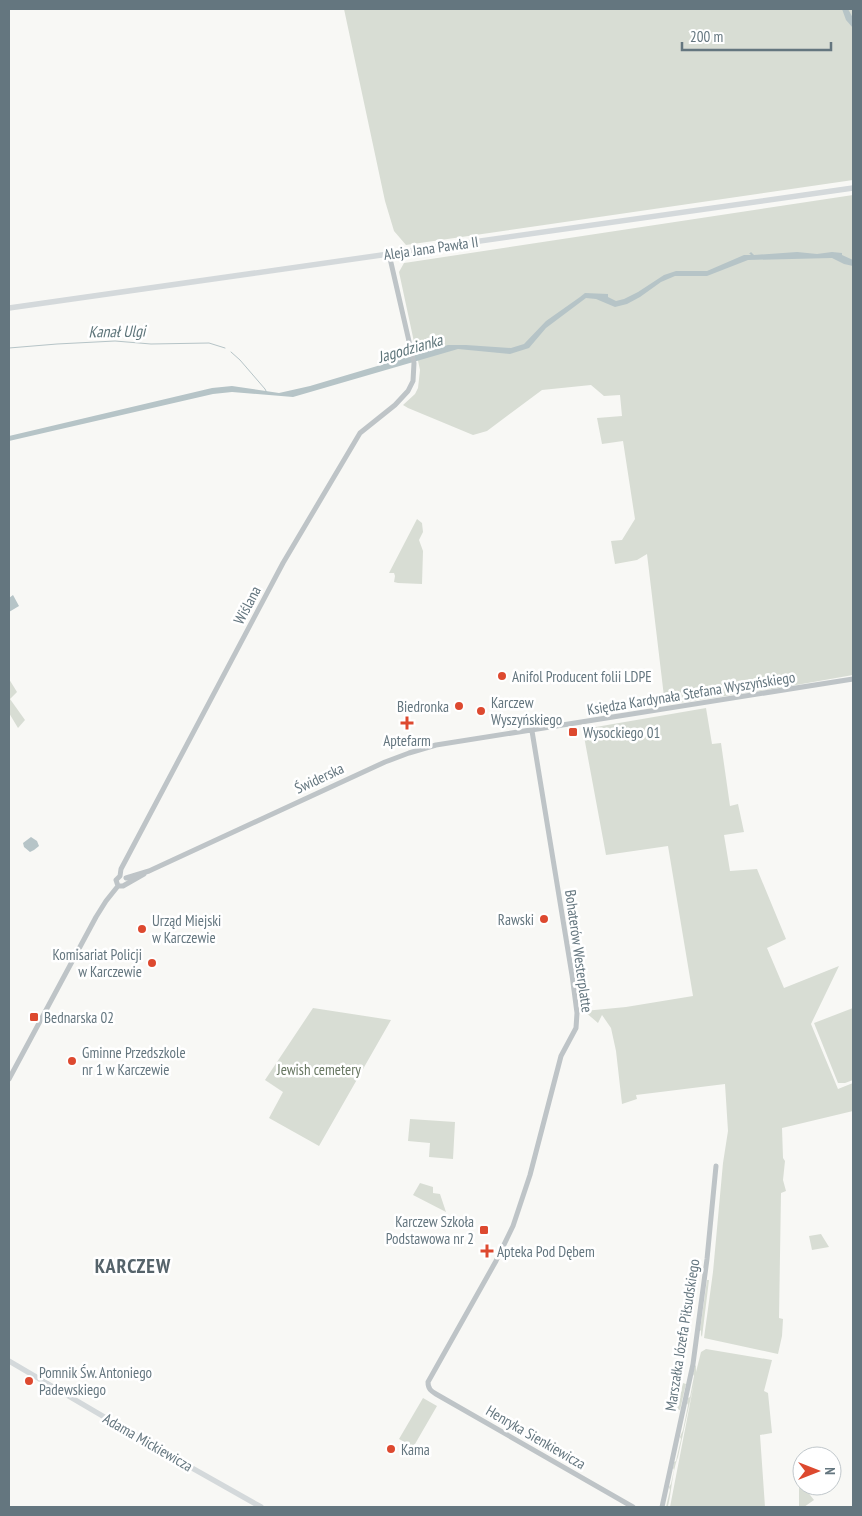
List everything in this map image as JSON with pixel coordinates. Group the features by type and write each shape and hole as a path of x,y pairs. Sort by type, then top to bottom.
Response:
{"main road":[{"name":"Aleja Jana Pawła II","path":"9,308 853,188"},
{"name":"Adama Mickiewicza","path":"9,1361 261,1507"}],"street":[{"name":"Wiślana","path":"123,877 121,869 283,563 360,433 395,405 408,391 413,381 414,363 390,254"},
{"name":"Księdza Kardynała Stefana Wyszyńskiego","path":"532,731 853,679"},
{"name":"Świderska","path":"123,877 150,871 396,757 436,745 532,731"},
{"name":"Bohaterów Westerplatte","path":"428,1387 428,1382 513,1226 530,1176 561,1056 576,1028 577,1015 564,924 532,731"},
{"path":"9,1079 106,901 118,886 123,886 150,871"},
{"path":"118,886 116,880 123,877 126,884"},
{"name":"Marszałka Józefa Piłsudskiego","path":"662,1507 694,1358 716,1166"},
{"name":"Henryka Sienkiewicza","path":"428,1387 430,1391 634,1507"}],"green space":[{"path":"344,9 853,9 853,180 406,245 394,231 385,201"},
{"path":"853,195 853,675 665,705 647,554 637,560 615,564 611,541 622,540 635,519 623,441 602,444 597,418 622,416 620,395 604,396 591,385 542,390 487,431 473,435 408,408 403,405 415,394 418,388 420,370 399,272 404,263"},
{"path":"417,519 422,523 423,532 419,540 423,551 422,584 394,582 394,573 389,573"},
{"path":"9,679 17,692 10,699 25,720 18,728 9,713"},
{"path":"706,708 712,744 721,743 730,806 738,804 744,832 724,835 730,871 757,869 786,939 767,948 784,988 839,966 811,1024 838,1089 853,1083 853,1111 782,1128 783,1158 785,1161 783,1180 786,1191 781,1193 779,1318 783,1319 778,1354 704,1338 728,1131 725,1084 636,1095 637,1099 622,1104 616,1051 611,1028 602,1015 598,1023 584,1011 626,1007 693,996 668,846 606,855 583,731 590,728"},
{"name":"Jewish cemetery","path":"313,1008 391,1020 319,1146 269,1118 283,1092 265,1080"},
{"path":"853,1008 853,1080 838,1083 814,1023"},
{"path":"410,1119 455,1122 453,1159 429,1157 430,1143 408,1141"},
{"path":"420,1183 433,1187 433,1193 440,1194 446,1212 413,1195"},
{"path":"821,1234 829,1247 812,1250 809,1236"},
{"path":"707,1280 709,1280 702,1337 700,1330"},
{"path":"706,1349 772,1360 764,1391 768,1393 772,1433 760,1435 765,1507 670,1507 694,1383 678,1457 674,1470 674,1462 676,1461 683,1430 695,1365 696,1372 701,1352"},
{"path":"683,1383 686,1384 680,1410 677,1409"},
{"path":"423,1398 437,1406 412,1446 399,1439"},
{"path":"673,1473 668,1506 666,1507 669,1487"},
{"path":"799,1496 811,1496 814,1500 804,1507 799,1507"}],"shaded area":[{"path":"842,9 848,9 853,18 853,28 846,20"},
{"path":"751,252 754,255 797,252 817,254 842,253 842,255 853,260 853,266 832,258 748,260 707,276 675,276 661,282 627,304 615,307 596,299 586,298 546,328 529,348 510,354 458,349 293,397 232,392 213,394 9,441 9,436 212,388 232,386 279,393 310,386 448,345 511,348 524,344 546,321 585,293 608,294 608,297 616,301 638,292 664,275 676,271 707,271 744,255 750,255"},
{"path":"13,595 19,606 9,612 9,598"},
{"path":"31,837 37,841 39,846 30,852 24,847 23,843"}],"waterway":[{"name":"Kanał Ulgi","path":"9,348 115,341 151,344 209,343 225,348"},
{"name":"Kanał Ulgi","path":"231,352 267,393"}],"place":[{"name":"Anifol Producent folii LDPE","path":"502,676"},
{"name":"Biedronka","path":"459,706"},
{"name":"Karczew Wyszyńskiego","path":"481,711"},
{"name":"Aptefarm","path":"407,723"},
{"name":"Wysockiego 01","path":"573,732"},
{"name":"Rawski","path":"544,919"},
{"name":"Urząd Miejski w Karczewie","path":"142,929"},
{"name":"Komisariat Policji w Karczewie","path":"152,963"},
{"name":"Bednarska 02","path":"34,1017"},
{"name":"Gminne Przedszkole nr 1 w Karczewie","path":"72,1061"},
{"name":"Karczew Szkoła Podstawowa nr 2","path":"484,1230"},
{"name":"Apteka Pod Dębem","path":"487,1251"},
{"name":"Pomnik Św. Antoniego Padewskiego","path":"29,1381"},
{"name":"Kama","path":"391,1449"}],"district":[{"name":"KARCZEW","path":"133,1266"}],"water label":[{"name":"Jagodzianka","path":"410,348"}]}
